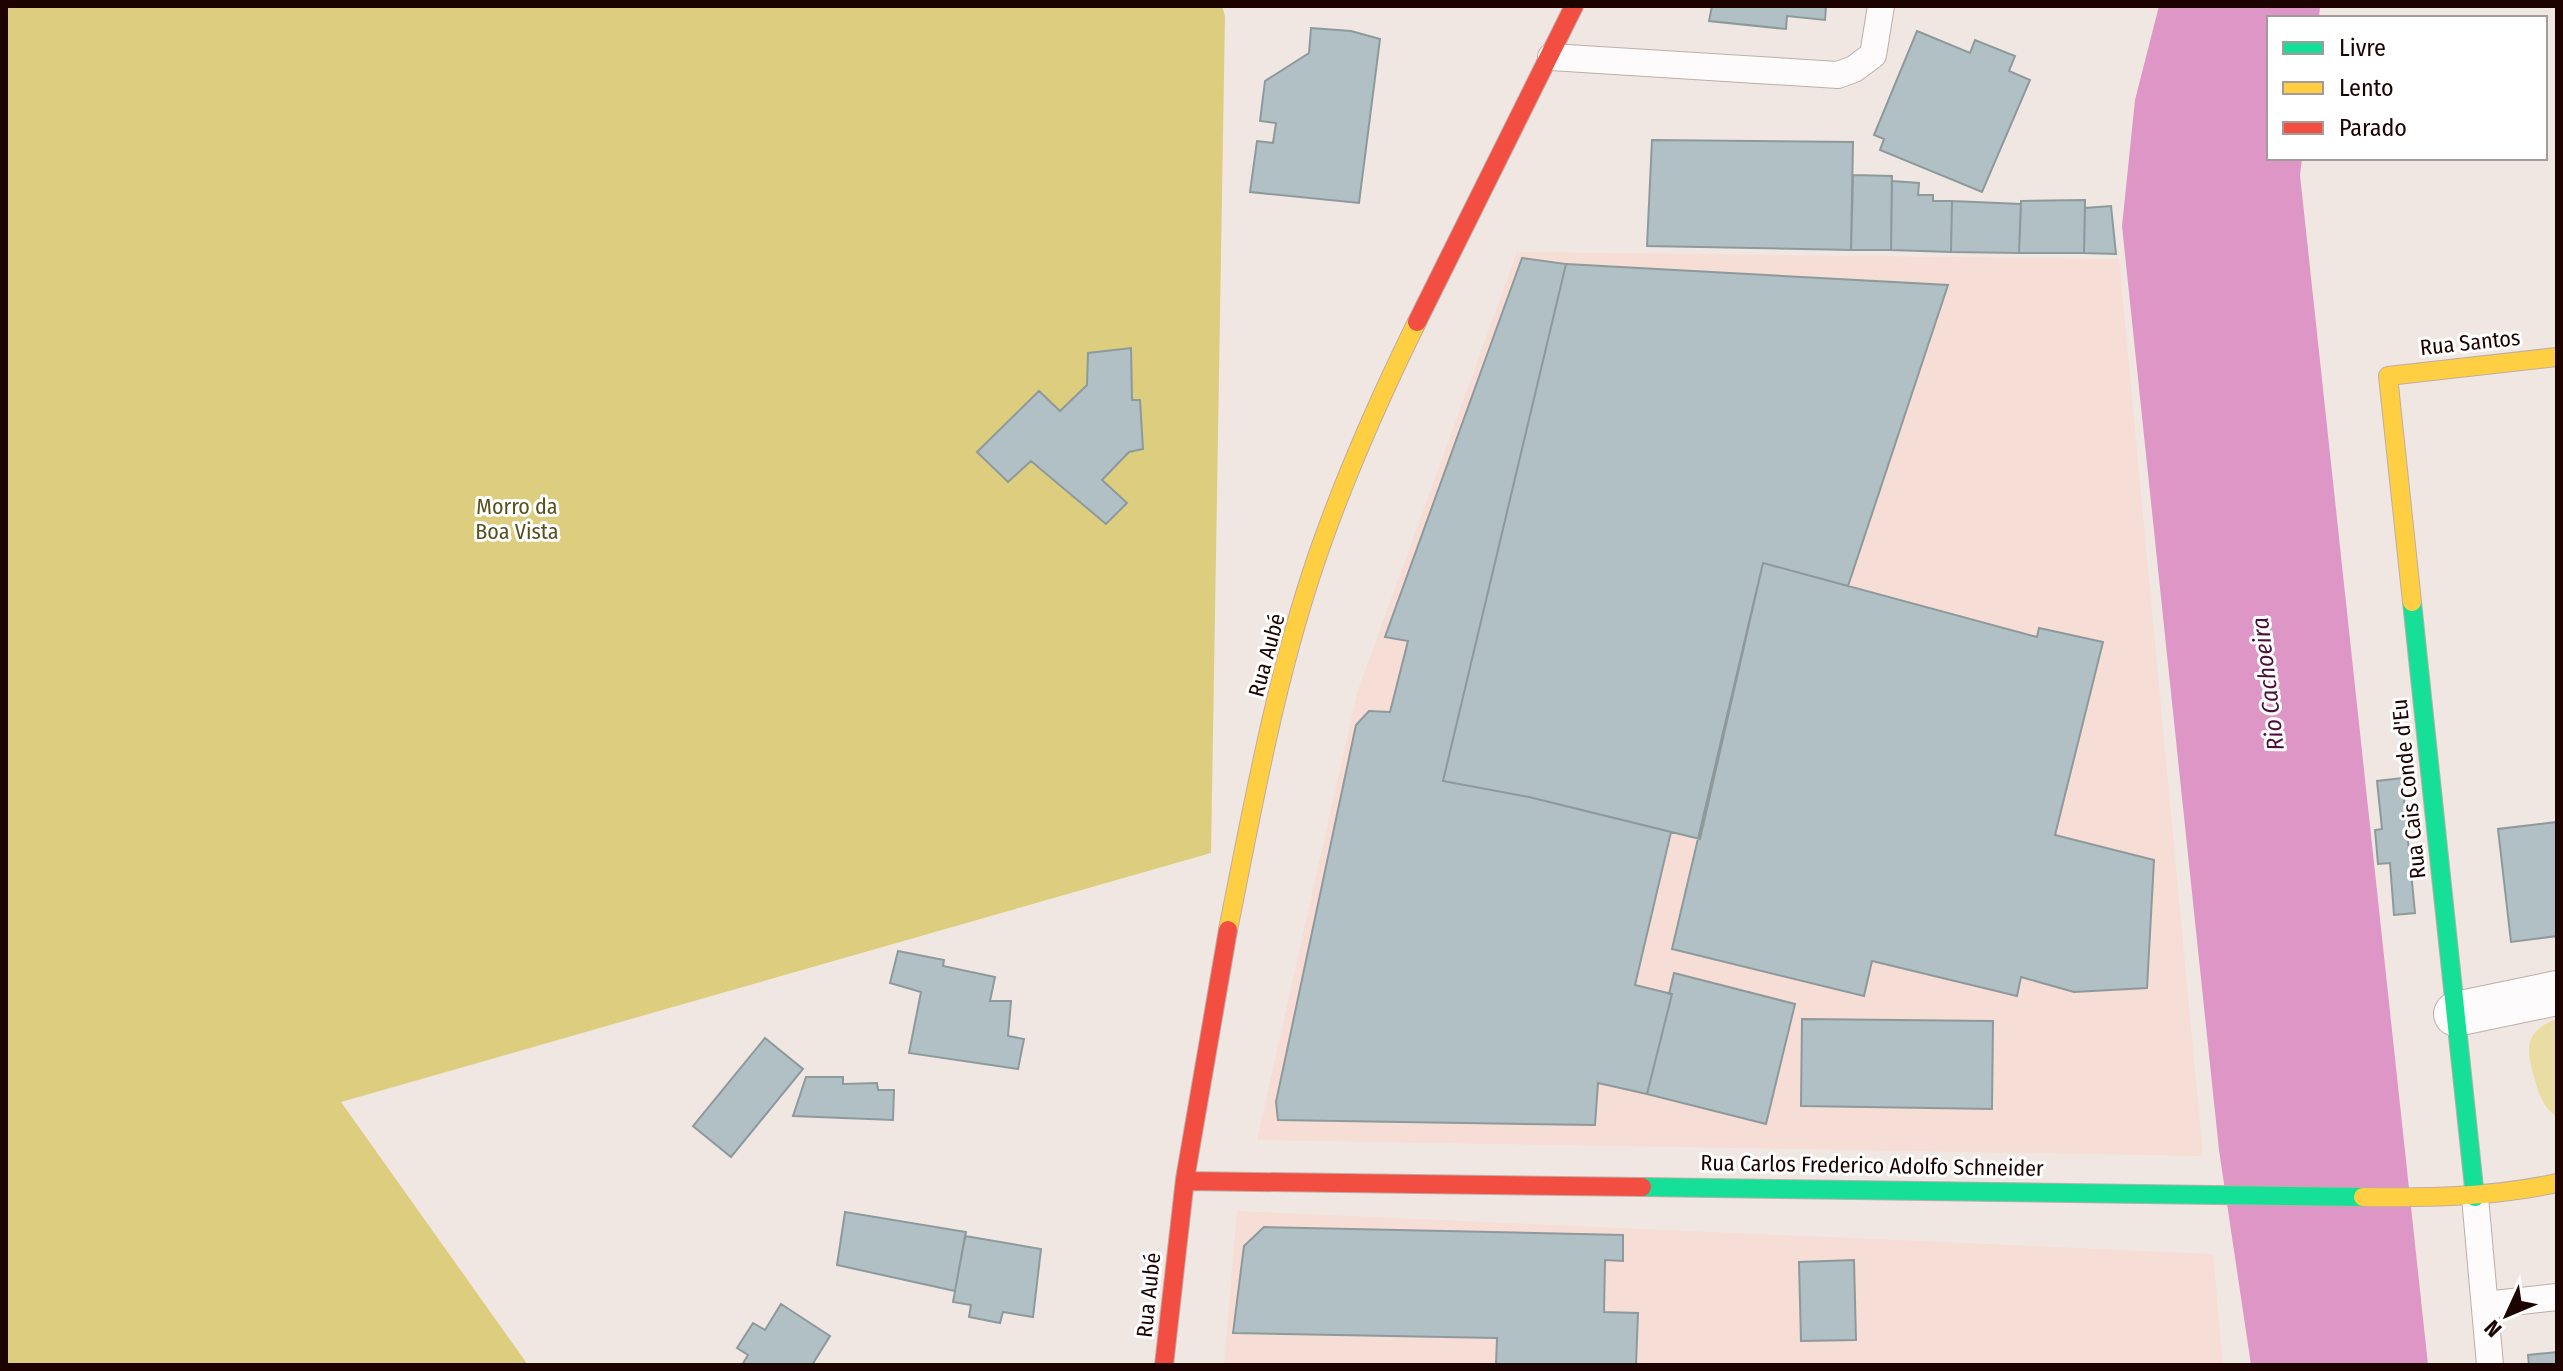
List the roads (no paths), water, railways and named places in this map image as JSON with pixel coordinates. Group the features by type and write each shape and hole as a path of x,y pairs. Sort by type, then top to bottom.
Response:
{"main road":[{"name":"Rua Aubé","path":"1164,1365 1185,1181 1224,947 1244,845 1290,651 1323,541 1363,438 1409,336 1574,6"},
{"name":"Rua Santos","path":"2388,376 2557,357"},
{"name":"Rua Cais Conde d'Eu","path":"2388,376 2475,1197"},
{"name":"Rua Carlos Frederico Adolfo Schneider","path":"1185,1181 2439,1198 2515,1192 2557,1183"}],"street":[{"path":"2456,1014 2557,993"}],"lane":[{"path":"1551,57 1838,75 1854,69 1873,55 1881,6"},
{"path":"2475,1197 2490,1365"},
{"path":"2485,1305 2557,1297"}],"water":[{"name":"Rio Cachoeira","path":"2159,6 2320,6 2319,16 2267,16 2267,160 2302,160 2300,175 2428,1365 2251,1365 2219,1150 2122,226 2135,100"}],"park label":[{"name":"Morro da Boa Vista","path":"517,518"}]}
